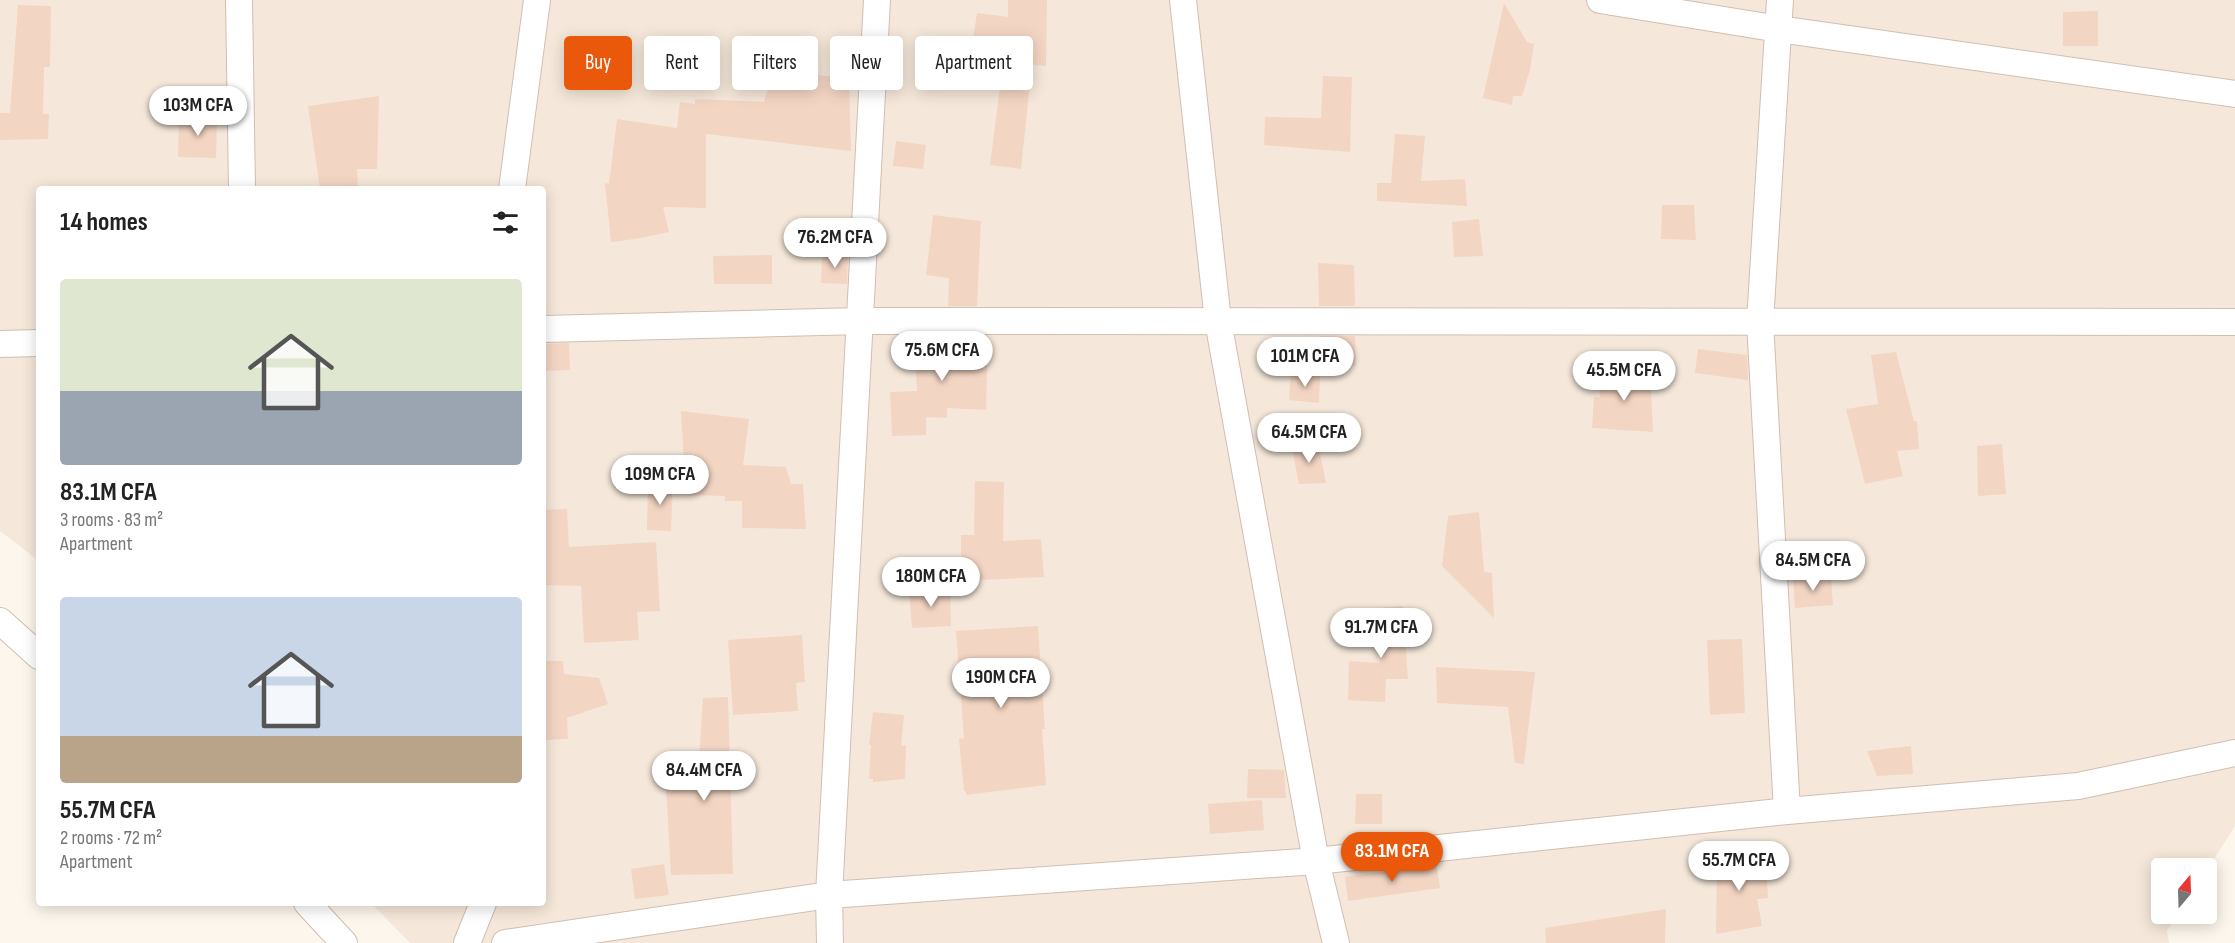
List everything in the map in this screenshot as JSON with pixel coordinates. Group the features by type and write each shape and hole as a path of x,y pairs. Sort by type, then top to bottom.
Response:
{"street":[{"path":"238,0 242,186"},
{"path":"512,186 537,0"},
{"path":"830,943 829,895 877,0"},
{"path":"1183,0 1218,321 1316,861 1335,943"},
{"path":"1600,0 1779,29 2235,94"},
{"path":"1780,0 1760,322 1787,811"},
{"path":"546,328 861,321 2235,322"},
{"path":"0,344 36,343"},
{"path":"0,621 36,653"},
{"path":"505,943 829,895 1316,861 1787,811 2078,786 2235,753"},
{"path":"310,906 344,943"},
{"path":"467,943 482,906"}],"shaded area":[{"path":"0,0 2235,0 2235,826 2215,858 2151,858 2151,924 2172,924 2167,931 2169,943 410,943 374,906 546,906 546,186 36,186 36,559 0,531"}],"building":[{"path":"1008,0 1047,0 1046,66 1033,65 1033,36 973,36 977,13 1008,17"},
{"path":"1504,3 1527,42 1534,44 1530,70 1522,96 1513,96 1512,105 1483,98"},
{"path":"18,5 51,6 50,67 44,67 43,114 49,114 48,139 0,140 0,113 10,113"},
{"path":"2098,11 2098,46 2063,46 2063,12"},
{"path":"818,75 830,76 830,90 849,90 851,151 706,134 706,208 663,207 669,232 611,242 605,183 609,184 617,119 677,128 680,102 695,104 695,99 764,102 768,90 818,90"},
{"path":"1323,76 1352,77 1350,152 1264,145 1265,117 1321,118"},
{"path":"1000,90 1029,90 1021,169 990,165"},
{"path":"379,96 377,169 357,169 358,186 320,186 308,106"},
{"path":"179,117 217,117 216,158 178,157"},
{"path":"1395,134 1425,136 1421,181 1465,179 1467,206 1377,201 1377,183 1391,183"},
{"path":"896,141 926,145 923,169 893,166"},
{"path":"1662,205 1694,205 1696,240 1661,239"},
{"path":"933,215 981,221 977,306 948,306 949,278 926,275"},
{"path":"1479,219 1483,256 1454,257 1452,222"},
{"path":"772,255 772,284 714,284 713,256"},
{"path":"822,255 848,255 847,284 821,283"},
{"path":"1318,263 1354,265 1355,306 1319,306"},
{"path":"914,336 988,336 986,410 947,408 947,418 926,417 926,435 892,436 890,392 917,391"},
{"path":"1319,336 1355,336 1356,366 1320,367"},
{"path":"569,343 570,370 546,371 546,344"},
{"path":"1698,349 1747,355 1748,380 1695,373"},
{"path":"1896,352 1914,421 1917,421 1919,449 1897,451 1903,476 1865,484 1846,409 1878,404 1871,355"},
{"path":"1650,370 1653,432 1592,428 1594,397 1600,397 1598,374"},
{"path":"1291,372 1320,375 1319,403 1289,400"},
{"path":"681,411 749,419 743,465 786,467 791,484 803,484 806,529 742,528 742,501 725,501 725,496 686,495"},
{"path":"1318,443 1326,483 1299,484 1292,448"},
{"path":"2002,444 2006,494 1978,496 1977,446"},
{"path":"975,481 1004,482 1003,541 1041,539 1044,577 961,581 961,535 974,535"},
{"path":"648,482 673,483 671,531 647,530"},
{"path":"567,509 569,547 656,542 660,611 637,612 639,640 584,643 581,586 546,585 546,510"},
{"path":"1479,512 1484,572 1492,573 1494,618 1442,566 1448,516"},
{"path":"1831,577 1833,605 1795,608 1793,579"},
{"path":"950,587 951,626 912,628 909,591"},
{"path":"1403,606 1408,679 1386,679 1385,702 1348,700 1349,661 1380,663 1377,608"},
{"path":"1038,626 1045,729 1042,729 1046,785 966,795 959,739 964,738 956,631"},
{"path":"802,635 805,682 796,683 798,711 733,715 728,640"},
{"path":"1742,639 1745,713 1710,715 1707,640"},
{"path":"546,661 563,661 564,674 599,678 608,704 567,718 568,739 546,740"},
{"path":"1436,667 1535,672 1524,764 1515,763 1508,707 1437,703"},
{"path":"728,697 733,874 671,875 666,787 698,774 703,698"},
{"path":"873,712 904,715 901,746 906,745 905,779 873,782 873,779 869,779 871,745 869,745"},
{"path":"1911,746 1913,774 1877,776 1867,751"},
{"path":"1248,769 1284,770 1286,798 1247,798"},
{"path":"1356,794 1382,794 1382,824 1355,824"},
{"path":"1262,800 1264,830 1210,834 1208,804"},
{"path":"1747,850 1755,863 1766,862 1768,898 1757,899 1762,926 1716,934 1717,856"},
{"path":"664,864 669,895 635,899 631,869"},
{"path":"1436,864 1440,888 1348,901 1345,877"},
{"path":"1666,909 1665,943 1546,943 1545,928"}]}
